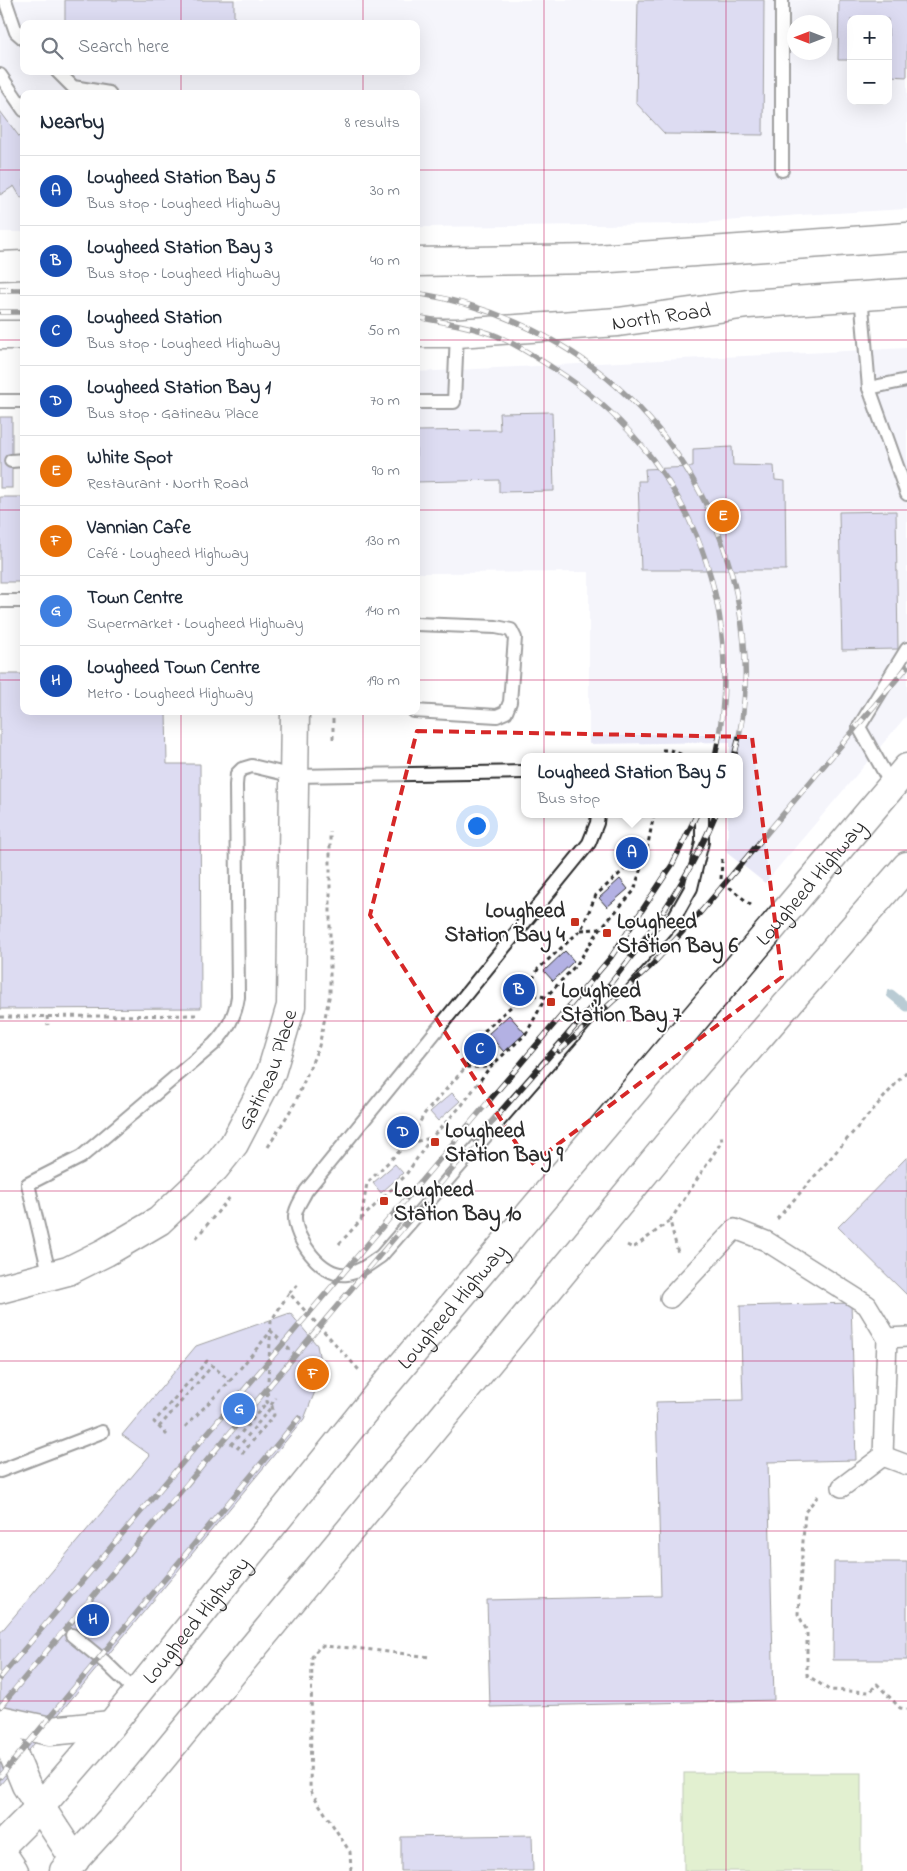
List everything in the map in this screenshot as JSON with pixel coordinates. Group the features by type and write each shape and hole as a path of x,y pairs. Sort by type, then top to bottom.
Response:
{"main road":[{"path":"420,262 596,260 907,237"},
{"path":"0,266 20,265"},
{"name":"North Road","path":"420,333 457,333 618,322 748,304 861,295 907,294"},
{"path":"0,335 20,335"},
{"name":"Gatineau Place","path":"0,1289 68,1271 106,1252 159,1221 215,1168 234,1144 272,1073 291,1006 295,715"},
{"name":"Lougheed Highway","path":"0,1849 40,1807 111,1725 382,1390 899,777"},
{"path":"0,1721 26,1785 74,1867 712,1091 907,866"},
{"path":"0,1721 50,1731 111,1725"},
{"path":"0,1849 14,1871"}],"street":[{"path":"670,1298 736,1229 760,1238 866,1305 887,1338 883,1456"},
{"path":"887,1338 907,1337"},
{"path":"883,1456 907,1464"},
{"path":"842,1487 883,1456"}],"lane":[{"path":"5,0 16,32 20,36"},
{"path":"782,0 782,170"},
{"path":"0,75 20,104"},
{"path":"61,75 73,87 91,90"},
{"path":"861,295 869,388 907,494"},
{"path":"420,402 454,402 457,333"},
{"path":"869,388 907,380"},
{"path":"0,401 20,401"},
{"path":"0,602 20,601"},
{"path":"420,624 496,626 511,630 515,638 510,702 506,712 497,716 420,711"},
{"path":"899,777 859,727 907,650"},
{"path":"50,1276 28,1184 81,1157 196,1060 224,1033 232,1020 238,997 237,774 242,769 255,766 294,776 521,772"},
{"path":"598,818 589,843 306,1191 295,1214 296,1230 306,1248 331,1272 346,1274 362,1269 381,1256 670,925 691,888 702,842 702,818"},
{"path":"0,1471 102,1432"},
{"path":"72,1635 106,1662 136,1692"}],"path":[{"path":"333,715 333,744"},
{"path":"662,750 670,750 678,753"},
{"path":"339,1244 360,1220 405,1176 431,1138 462,1105 490,1068 526,1034 546,997 577,964 600,929 634,891 647,849 653,818"},
{"path":"360,1220 367,1183 408,1143 425,1113 466,1067 482,1033 525,994 538,969 581,930 596,895 647,849"},
{"path":"721,880 756,910"},
{"path":"581,930 600,929"},
{"path":"525,994 546,997"},
{"path":"0,1016 196,1015"},
{"path":"47,1016 48,1025"},
{"path":"466,1067 490,1068"},
{"path":"760,1238 907,1071"},
{"path":"627,1245 633,1248 670,1221 722,1141 721,1135"},
{"path":"408,1143 431,1138"},
{"path":"670,1221 672,1231"},
{"path":"231,1445 267,1402 272,1321 289,1293 300,1282"},
{"path":"289,1293 360,1371"},
{"path":"272,1331 294,1354"},
{"path":"185,1427 230,1381 272,1331"},
{"path":"167,1434 154,1422 207,1361 230,1381"},
{"path":"159,1427 212,1366"},
{"path":"266,1424 266,1411 276,1398"},
{"path":"242,1454 274,1415 272,1406 267,1402"},
{"path":"236,1450 272,1406"},
{"path":"842,1487 837,1490 822,1490 805,1512 798,1614 807,1631 807,1675 829,1690 870,1692 877,1684 900,1708 907,1709"},
{"path":"351,1871 350,1852 310,1790 312,1657 320,1646 431,1657"}],"highlighted area":[{"path":"417,731 752,737 782,977 530,1165 370,915"}],"shaded area":[{"path":"0,0 907,0 907,209 688,224 420,227 420,90 20,90 20,232 0,232"},
{"path":"907,348 907,715 765,883 727,853 728,818 743,818 743,753 730,753 730,742 589,744 589,572 420,573 420,372"}],"green space":[{"path":"684,1773 861,1773 861,1871 684,1871"}],"building":[{"path":"65,0 234,0 234,20 65,20"},
{"path":"638,0 764,0 763,135 665,134 636,103"},
{"path":"839,0 907,0 907,77 892,76 892,15 847,15 847,60 838,60"},
{"path":"0,111 20,138 20,196 14,186 0,195"},
{"path":"552,412 554,491 499,492 499,480 420,482 420,431 500,430 499,413"},
{"path":"0,417 12,417 12,488 0,488"},
{"path":"732,447 733,465 774,466 775,480 785,481 786,570 641,570 638,481 646,481 645,469 693,467 693,449"},
{"path":"0,497 20,497 20,582 0,582"},
{"path":"896,511 898,649 842,650 839,512"},
{"path":"0,674 20,674 20,715 166,715 167,764 200,764 201,1008 0,1009"},
{"path":"620,879 628,889 607,907 599,898"},
{"path":"565,951 574,961 553,981 544,971"},
{"path":"509,1015 525,1033 504,1052 488,1034"},
{"path":"452,1093 460,1101 438,1121 430,1112"},
{"path":"907,1157 907,1295 838,1227"},
{"path":"395,1164 403,1173 381,1193 373,1183"},
{"path":"851,1303 856,1460 768,1462 774,1700 490,1707 487,1600 661,1596 656,1402 743,1400 740,1306"},
{"path":"290,1313 317,1345 321,1366 316,1389 304,1419 0,1785 0,1633 150,1455 122,1435 196,1346"},
{"path":"834,1562 907,1562 907,1660 833,1660"},
{"path":"532,1835 533,1871 401,1871 401,1837"}],"waterway":[{"path":"891,994 907,1007"}],"railway":[{"path":"0,290 20,290"},
{"path":"420,294 477,307 533,330 584,360 629,398 668,441 699,491 723,547 739,607 744,644 745,682 742,720 735,753"},
{"path":"0,312 20,312"},
{"path":"420,318 467,327 497,336 553,368 600,403 639,443 672,487 697,536 714,588 723,643 723,700 716,753"},
{"path":"559,1051 651,966 699,914 907,667"},
{"path":"0,1678 611,957 672,865 695,818"},
{"path":"0,1707 606,989 668,905 694,860 714,818"},
{"path":"0,1777 299,1418"}],"place":[{"name":"White Spot","path":"723,516"},
{"name":"Lougheed Station Bay 5","path":"632,853"},
{"name":"Lougheed Station Bay 4","path":"575,922"},
{"name":"Lougheed Station Bay 6","path":"607,933"},
{"name":"Lougheed Station Bay 3","path":"519,990"},
{"name":"Lougheed Station Bay 7","path":"551,1002"},
{"name":"Lougheed Station","path":"480,1049"},
{"name":"Lougheed Station Bay 1","path":"403,1132"},
{"name":"Lougheed Station Bay 9","path":"435,1142"},
{"name":"Lougheed Station Bay 10","path":"384,1201"},
{"name":"Vannian Cafe","path":"313,1374"},
{"name":"Town Centre","path":"239,1409"},
{"name":"Lougheed Town Centre","path":"93,1620"}]}
